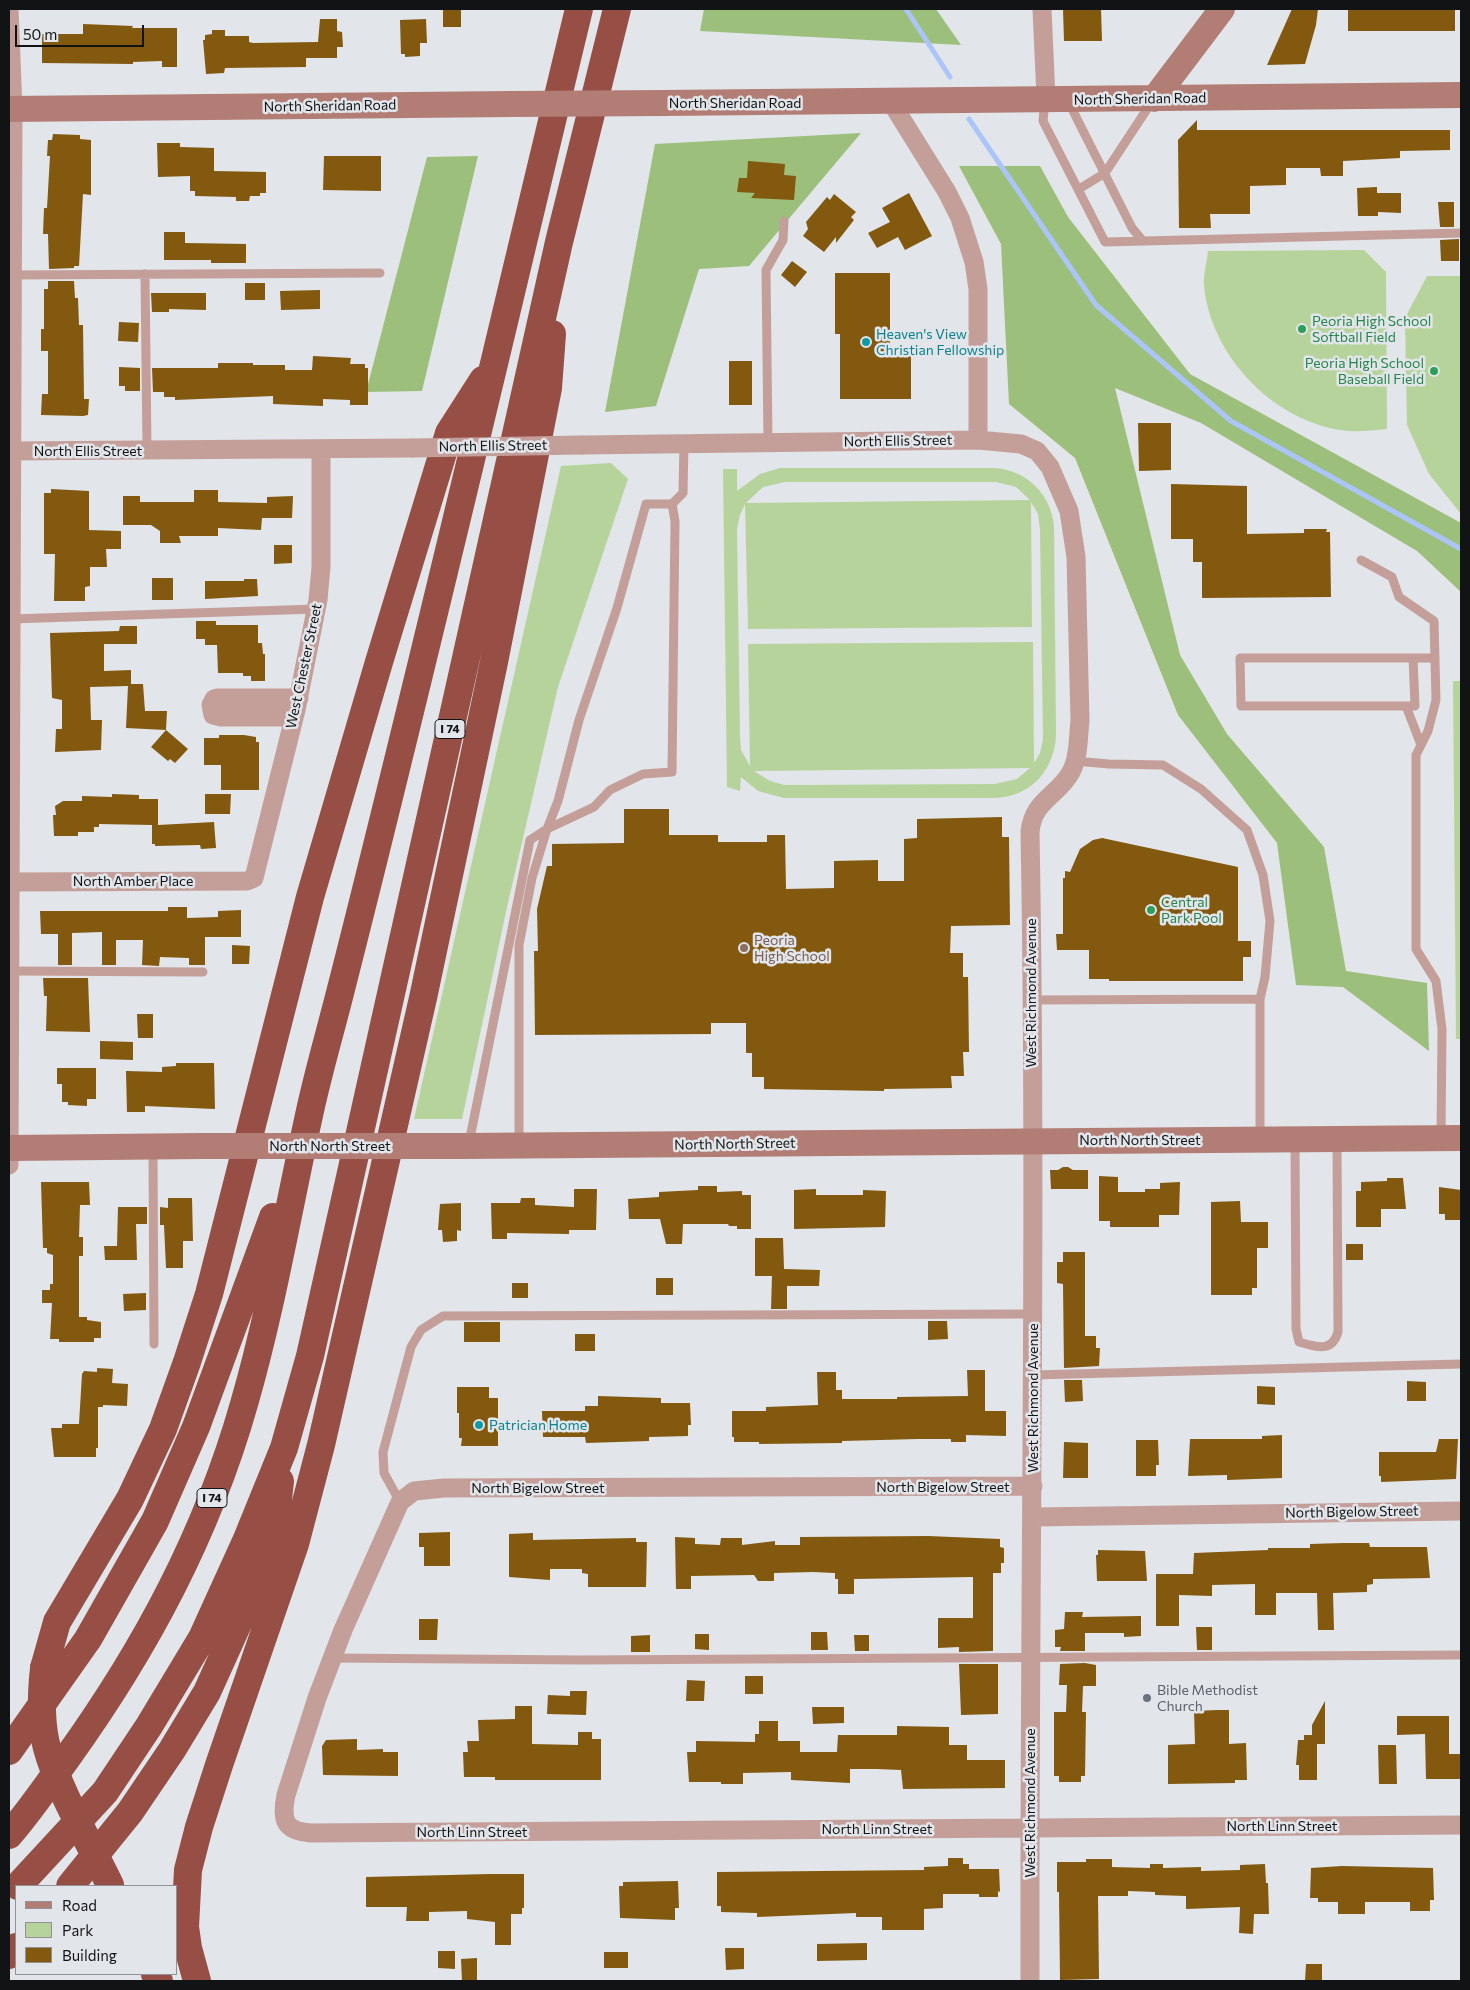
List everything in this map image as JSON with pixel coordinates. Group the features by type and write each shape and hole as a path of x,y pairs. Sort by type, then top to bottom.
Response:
{"highway":[{"name":"I 74","path":"9,1835 35,1803 117,1687 152,1628 201,1527 241,1416 264,1334 309,1114 377,848 435,602 464,496 579,9"},
{"name":"I 74","path":"19,1885 105,1792 154,1718 202,1638 284,1448 310,1356 559,242 617,9"},
{"path":"197,1981 188,1948 186,1927 188,1870 199,1827 284,1578 304,1511 423,998 548,388 559,242"},
{"path":"110,1885 64,1790 47,1749 42,1709 44,1668 57,1622 130,1499 160,1436 175,1397 209,1294 308,906 414,544 449,433 494,364"},
{"path":"9,1751 31,1724 88,1639 155,1521 206,1401 309,1114"},
{"path":"71,1885 130,1812 172,1750 207,1692 254,1588 276,1526 284,1448"}],"main road":[{"path":"1154,98 1222,9"},
{"name":"North Sheridan Road","path":"11,109 1461,95"},
{"name":"North North Street","path":"9,1148 519,1146 1451,1138"}],"street":[{"path":"9,9 12,275 9,1165"},
{"path":"1042,9 1056,99"},
{"path":"891,102 947,192 960,218 974,262 978,289 978,440"},
{"name":"North Ellis Street","path":"10,451 413,448 978,440"},
{"name":"West Richmond Avenue","path":"978,440 1021,444 1037,451 1050,467 1069,511 1076,541 1080,721 1074,761 1072,770 1064,782 1041,803 1031,823 1033,1517 1030,1658 1030,1981"},
{"name":"West Chester Street","path":"254,878 299,698 317,609 320,568 321,449"},
{"path":"294,717 221,717 213,715 211,705 214,699 217,698 299,698"},
{"name":"North Amber Place","path":"11,882 247,881 254,878"},
{"name":"North Bigelow Street","path":"400,1502 414,1491 444,1488 1033,1486"},
{"path":"332,1658 400,1502"},
{"name":"North Bigelow Street","path":"1033,1517 1461,1511"},
{"name":"North Linn Street","path":"332,1658 286,1796 285,1819 292,1830 320,1833 1461,1825"}],"lane":[{"path":"1079,189 1105,173 1154,98"},
{"path":"1142,240 1132,228 1105,173 1056,99 1043,121 1105,242 1461,233"},
{"path":"768,443 766,270 782,240 784,221"},
{"path":"12,275 380,273"},
{"path":"145,274 147,450"},
{"path":"465,1146 530,840 547,829 594,807 610,790 643,774 672,772 675,521 672,504 682,492 684,444"},
{"path":"519,1146 519,945 532,878 558,801 579,720 617,608 646,504 672,504"},
{"path":"1361,560 1392,577 1399,597 1434,621 1436,700 1428,730 1416,755 1416,949 1436,981 1451,1138"},
{"path":"11,619 317,609"},
{"path":"1413,658 1415,706 1241,706 1240,658 1413,658 1435,658"},
{"path":"1406,706 1421,745"},
{"path":"1074,761 1163,765 1201,789 1247,830 1263,875 1270,921 1265,977 1260,999 1260,1140"},
{"path":"10,971 203,972"},
{"path":"1032,1000 1260,999"},
{"path":"1295,1139 1296,1329 1299,1342 1327,1347 1336,1340 1338,1332 1337,1139"},
{"path":"153,1147 154,1344"},
{"path":"400,1502 384,1473 383,1452 410,1347 421,1330 443,1316 1033,1314"},
{"path":"1033,1375 1461,1364"},
{"path":"332,1658 592,1660 1461,1656"}],"green space":[{"path":"704,9 936,9 961,45 700,31"},
{"path":"861,133 749,266 699,269 656,406 605,412 655,144"},
{"path":"478,156 422,391 366,392 427,157"},
{"path":"959,166 1040,166 1068,217 1190,374 1461,523 1461,592 1417,551 1201,423 1115,388 1180,655 1227,734 1324,847 1346,971 1427,983 1429,1051 1343,987 1296,985 1277,843 1178,715 1075,458 1009,404 1001,244"},
{"name":"Peoria High School Softball Field","path":"1364,250 1386,272 1387,429 1349,431 1322,426 1297,416 1273,401 1252,383 1234,361 1219,337 1209,312 1204,277 1208,251"},
{"name":"Peoria High School Baseball Field","path":"1427,276 1461,276 1461,514 1429,474 1407,425 1405,318"},
{"path":"611,463 628,479 558,687 507,907 462,1119 414,1119 561,466"},
{"path":"780,468 996,468 1018,474 1036,486 1043,494 1052,514 1054,526 1056,734 1055,747 1046,770 1030,787 1019,793 994,798 784,798 758,791 741,777 740,791 727,787 723,469 737,469 737,491 760,474","holes":["785,482 996,482 1016,487 1030,500 746,503 763,487","1031,502 1038,514 1040,530 1043,739 1040,753 1034,763 1033,642 748,644 750,766 741,750 737,529 745,504 748,629 1032,627","1030,768 1017,779 995,784 784,785 770,781 754,771"]},
{"path":"1453,681 1461,681 1461,1039 1456,1039"}],"building":[{"path":"443,9 461,9 461,27 443,27"},
{"path":"1063,9 1101,9 1102,41 1064,41"},
{"path":"1292,9 1318,9 1316,25 1305,64 1267,65"},
{"path":"1348,9 1455,9 1455,31 1348,31"},
{"path":"320,19 337,19 337,31 342,32 343,47 337,47 337,58 306,58 306,67 225,68 224,73 206,74 203,40 205,40 205,35 212,34 212,30 225,30 225,36 249,36 249,42 253,43 318,42"},
{"path":"426,19 427,43 420,43 420,56 405,57 405,54 401,54 400,20"},
{"path":"83,24 133,26 132,28 177,28 177,67 162,67 162,61 133,62 133,64 42,63 42,34 83,34"},
{"path":"1197,120 1197,130 1450,130 1450,150 1400,151 1400,158 1343,161 1343,176 1321,176 1320,168 1286,168 1286,185 1250,186 1250,214 1210,214 1211,228 1179,228 1178,140"},
{"path":"53,134 80,135 80,139 91,140 91,195 83,194 79,266 74,266 74,268 49,269 48,234 43,234 44,208 47,208 50,156 47,156 48,140 52,140"},
{"path":"157,143 180,143 180,147 214,148 214,171 266,172 266,193 260,193 260,196 250,196 249,201 236,201 236,197 195,196 195,191 190,191 190,176 158,177"},
{"path":"324,156 381,156 381,191 323,190"},
{"path":"748,161 785,164 784,175 796,176 794,200 751,198 755,193 737,192 739,178 747,178"},
{"path":"1377,187 1377,193 1401,193 1401,213 1378,212 1378,216 1358,216 1357,188"},
{"path":"909,193 932,236 905,250 898,237 877,248 868,233 890,222 882,208"},
{"path":"834,194 856,212 851,217 854,220 836,243 836,237 824,252 803,236 808,229 806,222 827,197 830,200"},
{"path":"1438,202 1454,202 1454,227 1440,227"},
{"path":"164,232 185,232 185,243 246,244 246,263 211,263 211,260 164,260"},
{"path":"1459,239 1459,261 1441,261 1440,240"},
{"path":"792,261 807,272 795,287 781,275"},
{"name":"Heaven's View Christian Fellowship","path":"835,273 890,273 890,351 911,351 911,399 840,399 840,334 835,334"},
{"path":"48,281 74,281 75,298 78,298 79,325 83,325 84,399 89,399 88,415 41,415 42,394 48,394 48,351 41,351 41,329 44,329 44,289 48,289"},
{"path":"245,283 265,283 265,300 245,300"},
{"path":"320,290 320,309 281,310 280,291"},
{"path":"151,293 206,293 206,310 169,309 169,312 152,312"},
{"path":"119,322 139,323 138,342 118,341"},
{"path":"313,356 351,358 350,364 365,364 365,368 368,368 368,405 350,405 350,400 323,399 323,406 273,404 273,396 175,400 175,397 164,397 164,392 153,392 152,368 218,368 218,363 253,363 253,365 285,365 285,370 312,370"},
{"path":"729,361 752,361 752,405 729,405"},
{"path":"119,367 140,368 140,391 125,391 125,386 119,386"},
{"path":"1138,423 1171,423 1171,470 1139,471"},
{"path":"1171,484 1247,486 1247,534 1304,533 1304,529 1327,529 1326,532 1330,532 1331,597 1202,598 1202,562 1193,562 1193,539 1171,539"},
{"path":"51,489 89,491 89,530 121,531 121,549 106,549 107,567 90,567 90,586 85,587 85,601 54,601 55,554 44,554 44,493 51,493"},
{"path":"194,490 218,490 218,502 267,503 267,497 293,496 292,518 262,518 261,530 218,528 218,536 179,536 181,543 160,543 160,531 151,525 123,525 123,496 140,496 140,502 194,502"},
{"path":"274,545 292,545 292,563 274,564"},
{"path":"152,578 173,578 173,600 152,600"},
{"path":"244,579 257,579 258,596 205,599 205,581 244,581"},
{"path":"196,621 216,621 216,625 258,625 258,643 262,643 263,654 265,654 265,681 251,681 251,676 243,676 243,673 218,673 217,645 205,645 205,639 196,639"},
{"path":"120,626 137,626 137,644 104,644 104,671 131,670 131,684 143,684 145,711 167,711 166,730 126,728 128,686 90,687 91,720 102,720 101,750 55,752 56,729 62,729 62,700 52,698 50,633 119,631"},
{"path":"166,730 188,749 175,763 170,759 168,761 151,747"},
{"path":"219,735 256,737 256,742 259,742 259,790 221,790 221,765 204,765 204,738 219,738"},
{"path":"112,794 139,795 139,799 158,799 158,825 214,822 216,848 201,849 200,845 155,846 155,844 152,844 152,825 99,824 99,827 94,827 94,832 78,832 78,836 54,836 53,815 56,815 55,806 63,801 82,801 82,796 112,797"},
{"path":"205,794 231,794 230,814 205,814"},
{"name":"Peoria High School","path":"624,809 669,809 669,835 718,835 718,842 767,842 767,835 785,835 786,889 834,888 834,861 878,860 878,881 904,881 904,839 917,838 917,819 1002,817 1002,837 1009,837 1010,925 951,926 950,953 963,953 963,977 968,977 969,1052 963,1052 964,1076 951,1076 952,1088 884,1089 884,1091 764,1089 764,1077 752,1077 752,1053 746,1053 746,1023 711,1023 711,1034 535,1035 534,951 538,951 537,909 547,866 552,866 552,844 624,843"},
{"name":"Central Park Pool","path":"1102,838 1238,867 1238,941 1251,941 1251,957 1243,957 1243,981 1109,981 1109,979 1089,979 1089,950 1057,950 1056,934 1063,934 1063,878 1065,878 1065,871 1070,872 1080,849 1093,840"},
{"path":"168,907 187,907 187,918 218,917 218,911 241,910 241,937 205,937 205,965 189,965 189,958 160,957 159,966 142,965 143,940 116,940 116,965 102,965 102,932 72,933 72,965 58,965 58,934 41,934 40,911 168,911"},
{"path":"232,945 250,946 249,964 232,964"},
{"path":"43,978 88,978 90,1032 46,1031 47,996 44,996"},
{"path":"137,1014 153,1014 153,1038 138,1038"},
{"path":"100,1041 133,1042 133,1060 100,1059"},
{"path":"176,1063 214,1063 215,1109 145,1106 145,1112 127,1112 126,1071 162,1072 162,1067 176,1066"},
{"path":"57,1068 96,1068 96,1099 87,1099 87,1106 68,1105 68,1102 62,1102 62,1084 57,1084"},
{"path":"1063,1167 1073,1170 1088,1170 1088,1189 1051,1189 1050,1170 1058,1170"},
{"path":"1099,1176 1118,1177 1118,1192 1145,1192 1145,1189 1160,1189 1160,1183 1180,1182 1179,1215 1159,1215 1159,1227 1110,1227 1110,1221 1099,1221"},
{"path":"1387,1178 1403,1178 1406,1209 1381,1209 1381,1227 1356,1227 1356,1191 1361,1191 1361,1182 1387,1181"},
{"path":"41,1182 89,1182 90,1205 80,1205 79,1237 83,1237 83,1256 79,1256 79,1317 87,1317 87,1320 101,1322 101,1338 94,1338 94,1342 59,1342 59,1339 50,1339 52,1303 42,1303 42,1290 50,1290 50,1284 53,1284 53,1255 47,1253 47,1248 43,1248"},
{"path":"698,1186 717,1186 717,1192 742,1191 742,1195 751,1195 751,1229 737,1229 737,1226 729,1226 728,1224 683,1224 682,1244 666,1244 660,1219 629,1219 628,1199 659,1197 659,1192 698,1190"},
{"path":"1439,1187 1461,1190 1461,1220 1445,1220 1445,1214 1439,1214"},
{"path":"574,1189 597,1189 596,1230 569,1230 569,1234 507,1233 507,1239 492,1239 491,1203 520,1203 521,1198 535,1198 535,1205 574,1207"},
{"path":"816,1189 816,1195 863,1195 863,1190 886,1191 885,1227 794,1229 794,1190"},
{"path":"168,1198 192,1198 193,1241 183,1241 183,1268 166,1268 164,1225 160,1225 160,1207 168,1208"},
{"path":"1240,1201 1241,1222 1268,1222 1268,1248 1257,1248 1257,1288 1252,1288 1252,1295 1211,1295 1211,1202"},
{"path":"461,1203 461,1231 457,1230 457,1241 443,1242 442,1230 438,1230 440,1204"},
{"path":"118,1207 147,1207 147,1224 136,1224 137,1260 105,1260 104,1246 117,1246"},
{"path":"755,1238 783,1238 784,1269 820,1270 819,1286 787,1286 787,1309 771,1309 772,1276 755,1276"},
{"path":"1346,1244 1363,1244 1363,1260 1346,1260"},
{"path":"1063,1252 1085,1252 1085,1336 1096,1336 1096,1348 1100,1348 1099,1366 1064,1368 1063,1284 1057,1283 1057,1262 1063,1262"},
{"path":"656,1278 673,1278 673,1295 656,1295"},
{"path":"512,1283 528,1283 528,1298 512,1298"},
{"path":"146,1293 146,1310 124,1311 123,1294"},
{"path":"928,1321 947,1321 948,1339 928,1340"},
{"path":"464,1322 500,1322 500,1342 464,1342"},
{"path":"575,1334 595,1334 595,1351 575,1351"},
{"path":"97,1368 113,1369 112,1383 128,1384 127,1406 103,1405 103,1407 98,1407 98,1448 96,1448 96,1457 54,1457 51,1428 62,1428 62,1424 79,1424 82,1374 84,1371 97,1372"},
{"path":"967,1370 985,1370 985,1411 1006,1411 1006,1436 966,1435 966,1442 951,1442 951,1439 918,1439 842,1441 842,1443 759,1444 759,1442 734,1442 734,1437 732,1437 732,1411 766,1411 766,1407 818,1405 817,1372 836,1372 836,1390 842,1390 842,1399 897,1399 897,1397 968,1396"},
{"path":"1064,1380 1082,1380 1083,1401 1065,1402"},
{"path":"1407,1381 1426,1382 1426,1401 1407,1401"},
{"path":"1257,1386 1275,1387 1275,1405 1257,1404"},
{"name":"Patrician Home","path":"457,1387 489,1387 489,1398 498,1398 498,1446 461,1446 462,1438 459,1438 459,1413 457,1413"},
{"path":"598,1396 661,1398 661,1403 690,1403 691,1425 688,1425 688,1436 649,1437 649,1441 586,1443 585,1437 543,1437 542,1411 585,1411 585,1406 598,1406"},
{"path":"1282,1435 1282,1478 1227,1480 1227,1475 1188,1476 1190,1439 1262,1439 1262,1436"},
{"path":"1439,1439 1458,1439 1456,1479 1381,1482 1381,1476 1379,1476 1379,1452 1436,1452"},
{"path":"1136,1440 1158,1440 1159,1465 1156,1465 1156,1476 1136,1476"},
{"path":"1064,1442 1088,1443 1088,1478 1063,1478"},
{"path":"450,1532 450,1566 424,1566 424,1547 419,1547 419,1533"},
{"path":"533,1533 533,1540 636,1538 636,1542 647,1542 646,1587 588,1587 588,1574 582,1573 582,1569 550,1569 550,1580 509,1577 509,1534"},
{"path":"928,1536 1000,1539 1000,1547 1004,1548 1004,1563 1001,1563 1001,1573 993,1573 993,1651 959,1652 959,1647 938,1648 938,1618 973,1618 973,1577 854,1579 854,1594 838,1594 838,1579 835,1579 835,1573 774,1573 774,1581 758,1581 754,1575 691,1576 691,1589 676,1589 675,1537 695,1538 695,1544 720,1545 721,1538 742,1538 742,1545 775,1541 775,1545 800,1545 800,1537"},
{"path":"1369,1543 1370,1547 1427,1547 1430,1578 1373,1579 1373,1584 1367,1585 1367,1592 1333,1593 1334,1630 1318,1630 1317,1593 1276,1593 1276,1615 1255,1615 1255,1584 1212,1585 1212,1596 1179,1595 1179,1626 1156,1626 1156,1574 1193,1574 1194,1553 1268,1550 1268,1548 1310,1548 1310,1544"},
{"path":"1098,1550 1145,1551 1147,1581 1097,1581 1096,1555 1098,1555"},
{"path":"1065,1612 1083,1612 1082,1617 1141,1616 1141,1636 1124,1637 1124,1633 1085,1633 1085,1651 1060,1651 1061,1647 1055,1647 1055,1630 1064,1629"},
{"path":"419,1619 438,1619 437,1640 419,1640"},
{"path":"1196,1627 1212,1627 1212,1650 1197,1650"},
{"path":"811,1632 827,1632 828,1650 811,1650"},
{"path":"695,1634 709,1634 709,1650 695,1649"},
{"path":"650,1635 650,1652 631,1652 631,1636"},
{"path":"854,1635 869,1635 869,1651 855,1651"},
{"path":"1085,1663 1096,1665 1096,1686 1083,1686 1082,1712 1086,1712 1085,1776 1081,1776 1081,1782 1059,1782 1059,1776 1054,1776 1054,1712 1066,1712 1067,1685 1059,1685 1060,1664"},
{"path":"959,1664 998,1664 998,1714 961,1715"},
{"path":"745,1676 763,1676 763,1694 745,1694"},
{"path":"687,1680 705,1681 704,1701 686,1701"},
{"path":"570,1691 587,1691 586,1715 547,1714 548,1695 570,1696"},
{"path":"1325,1701 1325,1744 1317,1744 1317,1780 1299,1780 1299,1765 1296,1765 1298,1740 1304,1740 1304,1735 1312,1735 1312,1725"},
{"path":"515,1706 532,1706 532,1744 578,1745 578,1732 592,1732 592,1739 601,1739 601,1780 495,1780 495,1777 464,1777 463,1752 468,1752 467,1741 479,1741 478,1720 515,1719"},
{"path":"812,1707 844,1707 844,1723 813,1724"},
{"path":"1229,1710 1229,1744 1246,1743 1247,1780 1235,1780 1235,1783 1168,1784 1168,1745 1195,1744 1194,1711"},
{"path":"1397,1716 1449,1716 1449,1754 1461,1754 1461,1779 1426,1779 1425,1734 1397,1735"},
{"path":"759,1721 778,1721 778,1741 800,1741 800,1752 837,1752 838,1735 897,1735 897,1726 949,1727 949,1745 967,1745 967,1760 1005,1760 1005,1788 903,1789 901,1770 877,1769 850,1769 850,1783 791,1780 791,1772 743,1773 743,1784 689,1782 687,1752 696,1752 696,1741 755,1742 755,1734 759,1734"},
{"path":"357,1739 357,1750 383,1749 383,1752 398,1752 398,1776 323,1775 322,1746 326,1740"},
{"path":"1378,1745 1396,1745 1397,1784 1379,1784"},
{"path":"948,1858 963,1858 963,1864 969,1864 969,1869 999,1869 1000,1892 998,1891 998,1897 979,1897 979,1894 943,1894 943,1908 924,1909 924,1930 882,1930 882,1917 856,1917 856,1913 757,1917 757,1913 721,1912 721,1906 717,1906 717,1872 924,1870 924,1867 948,1866"},
{"path":"1086,1859 1112,1859 1112,1867 1150,1868 1150,1864 1163,1864 1163,1868 1201,1867 1201,1871 1240,1870 1240,1865 1265,1864 1269,1914 1254,1914 1253,1934 1239,1933 1240,1907 1186,1909 1186,1896 1155,1895 1155,1892 1128,1891 1128,1896 1098,1896 1099,1979 1060,1980 1057,1862 1086,1862"},
{"path":"1342,1866 1433,1868 1434,1900 1430,1900 1430,1911 1410,1911 1410,1902 1365,1902 1365,1914 1338,1914 1338,1902 1318,1902 1318,1898 1310,1898 1311,1868"},
{"path":"524,1874 524,1908 522,1908 522,1914 511,1914 511,1945 495,1945 495,1922 467,1919 467,1911 429,1912 429,1921 406,1921 407,1907 366,1907 366,1877"},
{"path":"678,1881 679,1908 675,1908 675,1920 620,1918 619,1886 623,1886 623,1882"},
{"path":"867,1943 867,1960 817,1961 817,1944"},
{"path":"725,1948 744,1948 744,1969 726,1970"},
{"path":"438,1951 455,1951 455,1969 438,1968"},
{"path":"604,1952 628,1952 628,1968 604,1968"},
{"path":"477,1958 477,1981 462,1981 461,1959"},
{"path":"1306,1964 1322,1964 1322,1981 1305,1981"}],"waterway":[{"path":"906,9 950,77"},
{"path":"969,119 1096,305 1231,421 1461,549"}],"place":[{"name":"Peoria High School Softball Field","path":"1302,329"},
{"name":"Heaven's View Christian Fellowship","path":"866,342"},
{"name":"Peoria High School Baseball Field","path":"1434,371"},
{"name":"Central Park Pool","path":"1151,910"},
{"name":"Peoria High School","path":"744,948"},
{"name":"Patrician Home","path":"479,1425"},
{"name":"Bible Methodist Church","path":"1147,1698"}]}
